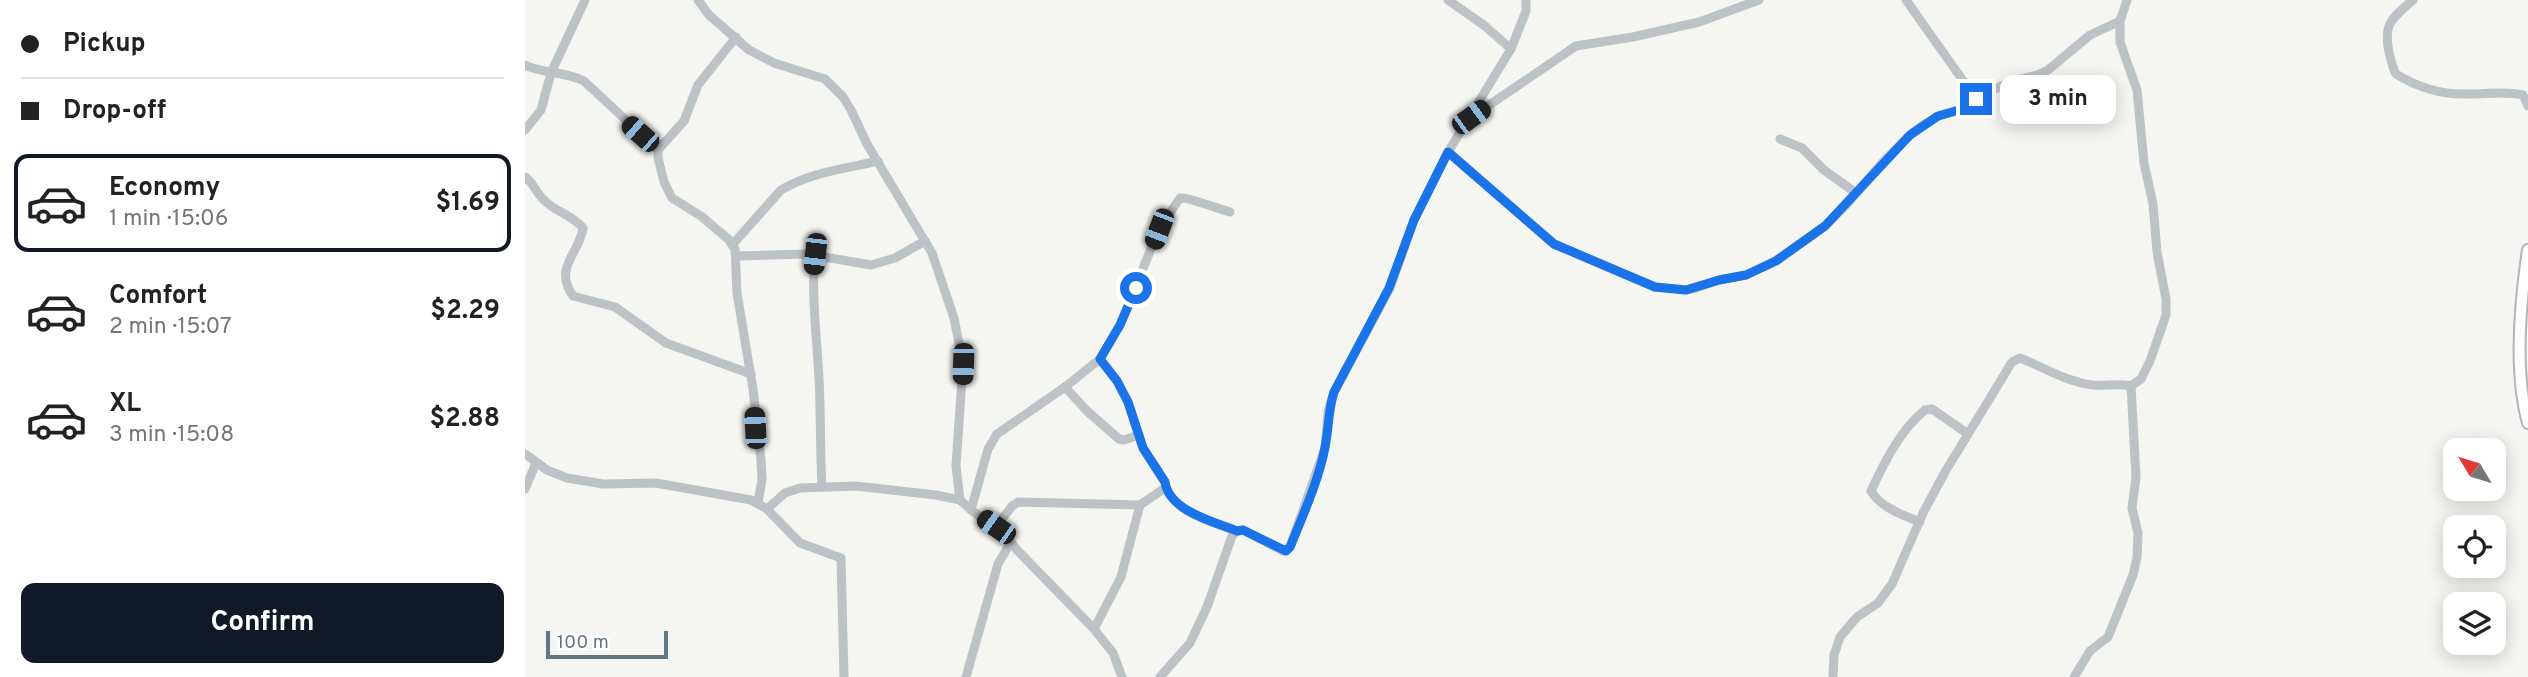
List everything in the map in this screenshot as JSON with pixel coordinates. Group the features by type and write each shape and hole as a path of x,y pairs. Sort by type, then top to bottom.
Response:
{"main road":[{"path":"2528,250 2521,349 2522,387 2528,423"}],"street":[{"path":"525,130 541,110 551,73 585,0"},
{"path":"698,0 722,27 749,50 773,62 825,79 833,85 851,110 925,241 942,278 954,318 963,364 955,466 960,500"},
{"path":"1448,0 1485,26 1511,49"},
{"path":"1100,359 1117,381 1128,402 1143,448 1176,502 1192,514 1237,531 1243,530 1283,551 1290,547 1325,448 1328,411 1334,392 1389,288 1414,220 1448,152 1511,49 1526,11 1526,0"},
{"path":"1471,117 1576,46 1699,22 1759,0"},
{"path":"1906,0 1976,99"},
{"path":"1833,677 1834,655 1840,636 1846,627 1884,597 1945,472 2016,359 2020,358 2049,372 2086,383 2131,386 2141,379 2150,362 2166,315 2166,299 2157,252 2153,204 2144,163 2137,90 2120,42 2120,21 2127,0"},
{"path":"2413,0 2391,20 2387,29 2386,38 2396,74 2423,87 2454,94 2523,94 2528,106"},
{"path":"1448,152 1554,244 1655,287 1696,288 1756,271 1776,261 1825,226 1910,135 1938,116 1959,110 2013,81 2048,70 2090,35 2120,21"},
{"path":"736,37 705,75 694,94 684,121 659,150 659,165 672,198 701,216 733,244 739,309 751,374 761,460 762,506"},
{"path":"525,65 584,81 659,150"},
{"path":"1780,139 1802,148 1824,170 1856,192"},
{"path":"733,244 762,209 791,183 818,173 878,162"},
{"path":"525,177 532,182 546,203 570,216 583,228 564,271 565,280 573,296 615,307 666,343 751,374"},
{"path":"971,510 988,449 997,434 1100,359 1120,325 1159,229 1180,198 1189,197 1205,206 1230,212"},
{"path":"736,256 815,254 871,265 895,258 925,241"},
{"path":"815,254 812,285 819,382 822,487"},
{"path":"2074,677 2090,651 2108,637 2133,575 2137,557 2139,533 2132,508 2136,477 2131,386"},
{"path":"1065,387 1119,439 1139,435"},
{"path":"1920,522 1893,510 1873,496 1871,491 1881,469 1909,426 1925,410 1932,409 1968,434"},
{"path":"525,454 547,470 567,478 603,484 656,483 762,506 800,543 841,558 845,677"},
{"path":"525,489 536,463"},
{"path":"762,506 792,489 822,487 856,486 960,500 996,527 1094,629 1113,653 1122,677"},
{"path":"996,527 1018,502 1140,505 1165,488"},
{"path":"1094,629 1121,577 1140,505"},
{"path":"1160,677 1190,643 1207,607 1232,536 1237,531"},
{"path":"965,677 998,564 1011,542"}],"route":[{"path":"1136,288 1120,325 1100,359 1117,381 1128,402 1143,448 1165,482 1165,488 1176,502 1192,514 1237,531 1243,530 1286,551 1305,508 1325,448 1328,411 1334,392 1389,288 1414,220 1448,152 1554,244 1655,287 1686,290 1746,275 1776,261 1825,226 1910,135 1938,116 1959,110 1976,99"}]}
